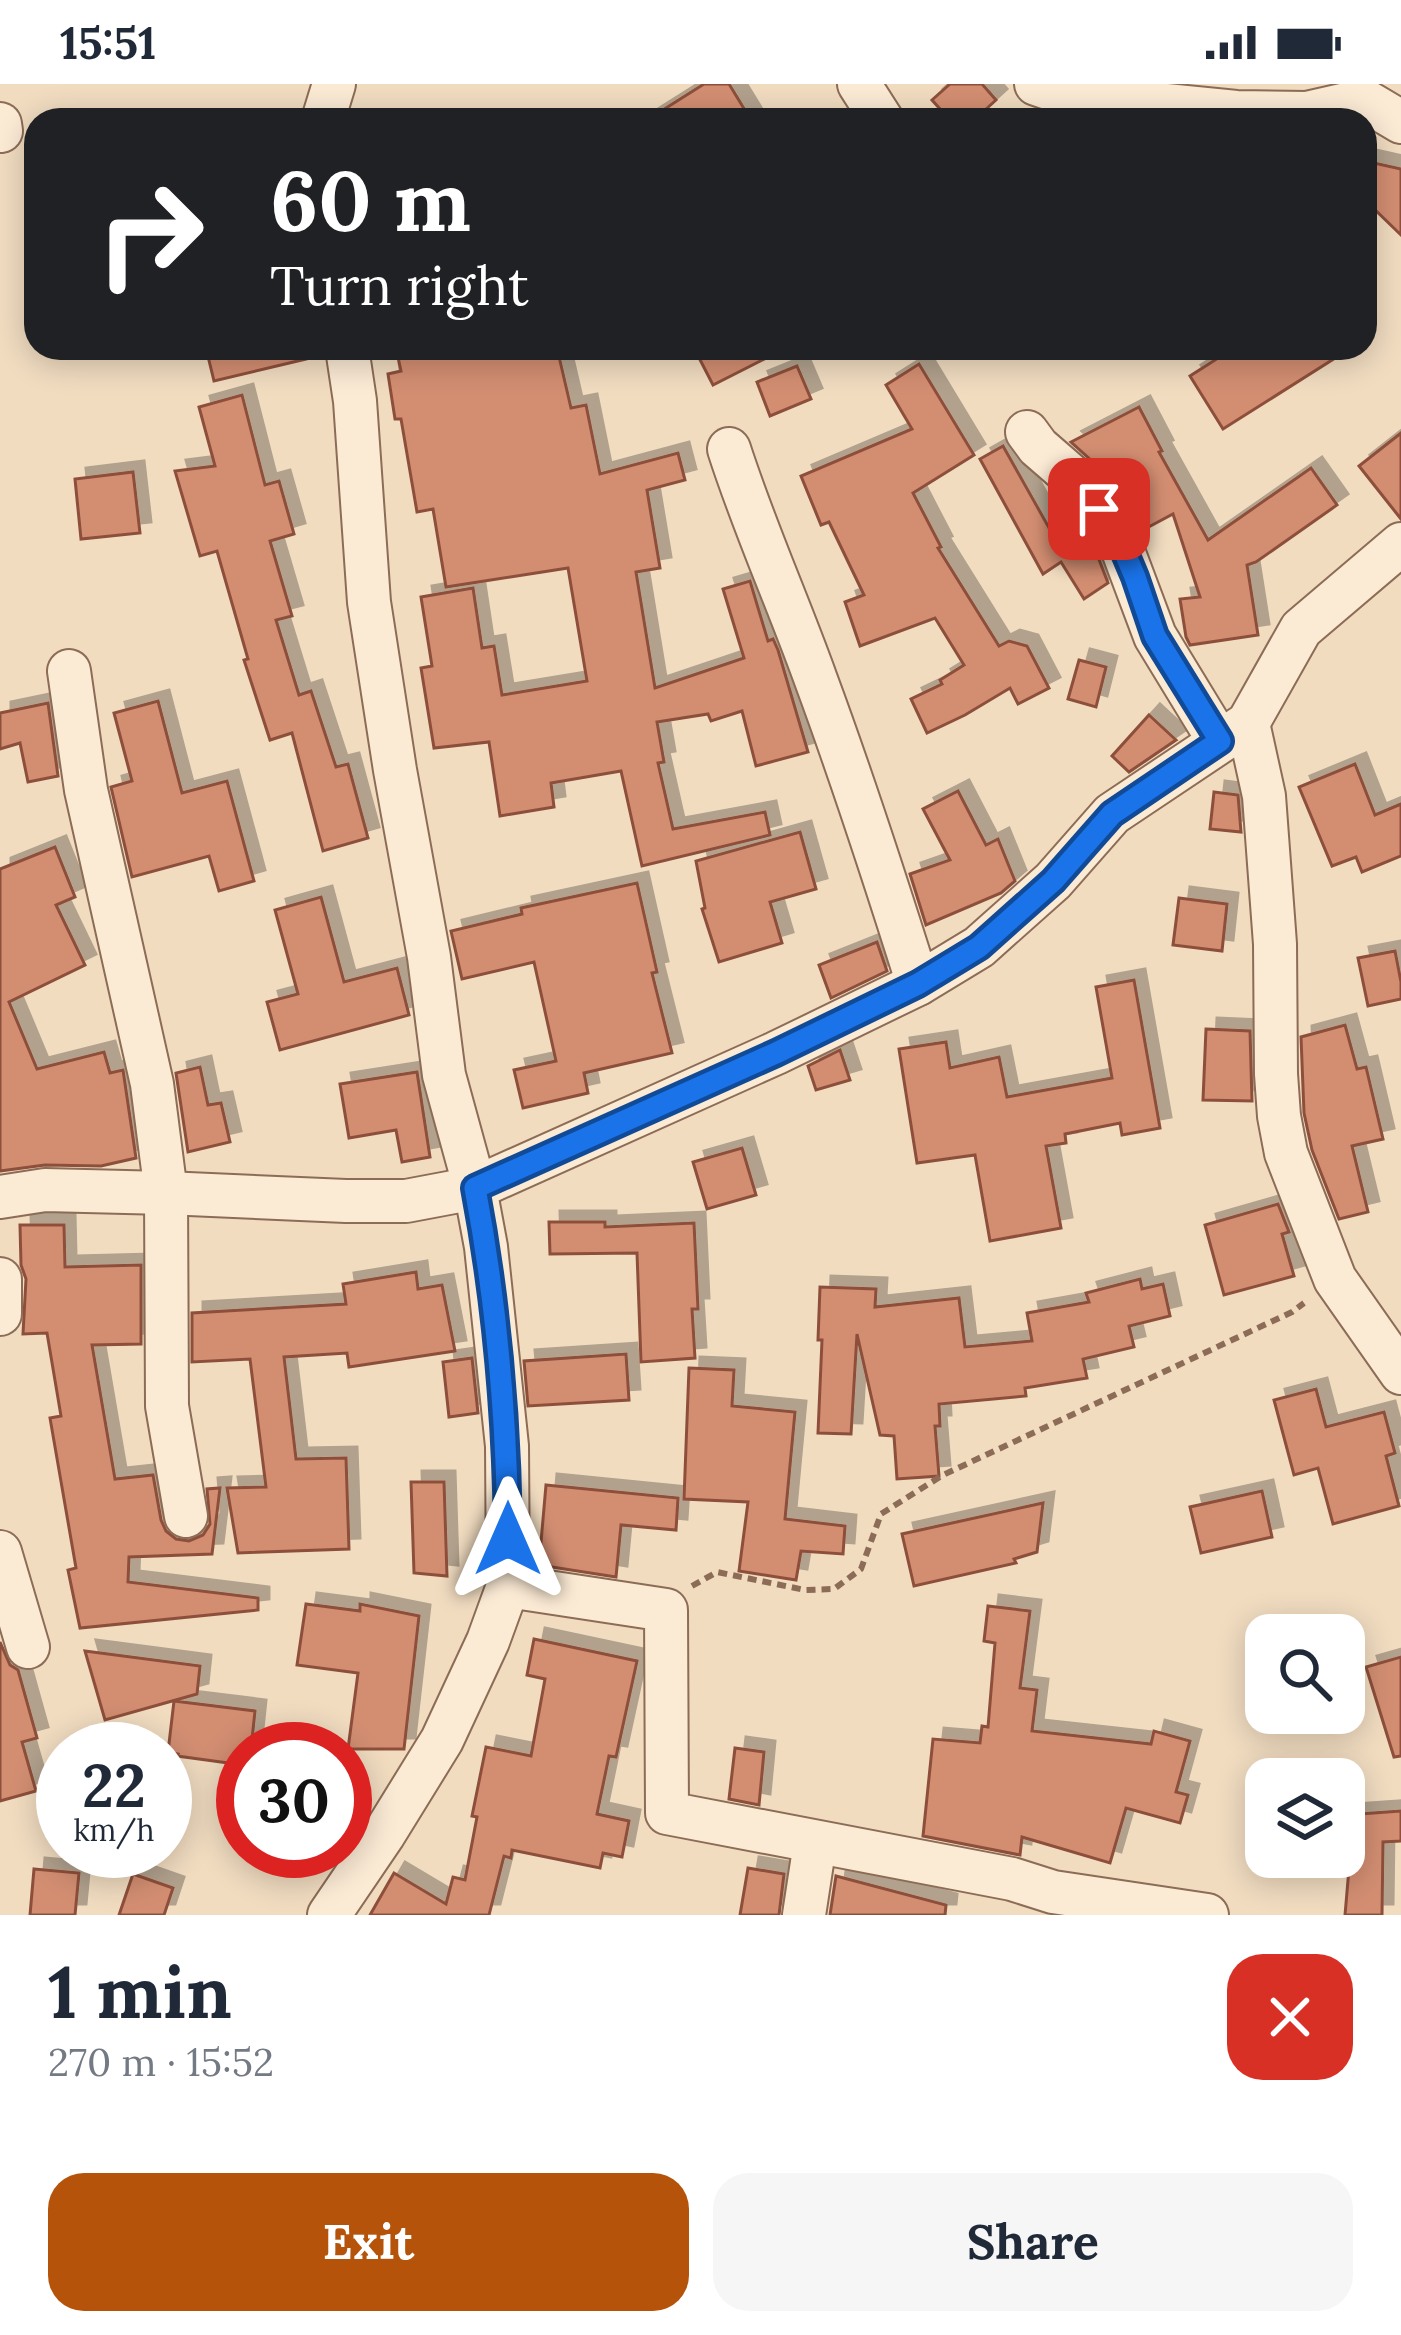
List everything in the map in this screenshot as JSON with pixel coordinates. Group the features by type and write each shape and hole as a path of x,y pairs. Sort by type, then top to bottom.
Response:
{"street":[{"path":"1036,84 1068,95 1196,108"},
{"path":"1321,108 1364,92 1401,122"},
{"path":"329,1915 442,1740 488,1642 508,1586 507,1446 486,1247 444,1075 369,602 349,360"},
{"path":"1027,432 1083,486 1116,532 1155,636 1234,732 1264,796 1279,1116 1286,1153 1335,1279 1401,1372"},
{"path":"729,449 816,678 918,984"},
{"path":"0,1197 45,1190 406,1201 475,1188 754,1063 918,984 979,947 1053,881 1112,814 1234,732 1301,629 1401,544"},
{"path":"69,671 86,790 152,1084 166,1192 167,1406 186,1516"},
{"path":"0,1279 0,1315"},
{"path":"0,1552 28,1647"},
{"path":"508,1586 666,1610 667,1813 1012,1879 1051,1904 1207,1915"},
{"path":"804,1915 814,1843"}],"path":[{"path":"666,1610 689,1587 717,1572 805,1590 834,1589 861,1569 881,1514 943,1475 1292,1312 1335,1279"}],"building":[{"path":"704,84 729,84 744,108 666,108"},
{"path":"950,84 982,84 996,100 987,108 939,108 932,100"},
{"path":"1377,164 1401,169 1401,235 1377,212"},
{"path":"209,360 302,360 214,381"},
{"path":"399,360 560,360 571,408 586,405 600,474 678,453 685,480 647,490 660,568 636,572 655,688 744,658 723,589 750,581 768,641 773,639 778,650 808,752 756,766 742,711 711,721 708,714 657,722 664,762 658,763 673,829 765,812 770,835 642,866 621,771 551,783 554,807 500,816 489,742 434,748 421,668 432,666 421,597 473,588 482,648 494,646 502,695 587,681 568,568 446,587 433,509 417,512 401,419 395,419 388,374 401,371"},
{"path":"700,360 762,360 713,385"},
{"path":"1215,360 1332,360 1223,429 1190,376"},
{"path":"919,364 974,455 913,493 938,548 999,646 1009,641 1027,646 1049,688 1018,704 1010,688 927,733 911,699 942,684 940,680 964,665 935,618 860,646 845,602 864,595 829,522 821,525 801,476 912,429 886,385"},
{"path":"797,366 811,399 770,416 757,382"},
{"path":"242,395 265,485 279,481 294,534 270,541 292,616 276,620 299,695 311,691 336,767 348,764 368,838 323,851 292,733 270,740 217,551 200,556 175,471 215,466 199,407"},
{"path":"1139,407 1208,540 1311,468 1337,505 1247,565 1258,635 1190,645 1180,599 1200,597 1173,514 1143,530 1103,471 1071,442"},
{"path":"1401,433 1401,519 1359,466"},
{"path":"1003,446 1057,542 1081,526 1093,544 1108,583 1084,599 1061,562 1043,574 980,459"},
{"path":"133,472 140,533 81,539 75,479"},
{"path":"1079,660 1106,667 1096,707 1068,699"},
{"path":"158,701 182,793 227,781 254,881 219,891 209,856 132,877 111,787 132,781 114,713"},
{"path":"48,703 58,776 28,782 20,743 0,749 0,713"},
{"path":"1149,715 1176,740 1129,772 1112,756"},
{"path":"1355,764 1375,815 1401,804 1401,856 1362,872 1356,857 1332,866 1299,787"},
{"path":"958,791 986,845 998,839 1015,881 1001,893 926,925 910,874 950,860 923,809"},
{"path":"1214,792 1238,795 1241,832 1210,829"},
{"path":"800,832 816,889 770,902 782,943 719,962 702,909 696,861"},
{"path":"55,847 75,897 56,905 85,965 9,1002 37,1069 104,1052 110,1073 123,1070 136,1158 101,1166 45,1165 0,1171 0,869"},
{"path":"637,883 672,1053 584,1073 588,1093 523,1108 514,1070 556,1061 534,962 462,979 451,931 522,914 521,908"},
{"path":"321,897 344,982 397,968 409,1015 280,1050 267,1002 298,994 275,910"},
{"path":"1179,898 1227,904 1222,951 1173,945"},
{"path":"877,942 887,971 831,998 819,965"},
{"path":"1395,951 1401,999 1368,1006 1358,958"},
{"path":"1134,980 1160,1128 1122,1135 1120,1123 1065,1134 1066,1143 1046,1146 1061,1228 990,1241 975,1155 917,1163 899,1049 946,1042 950,1068 999,1057 1007,1097 1112,1078 1096,987"},
{"path":"1345,1025 1357,1069 1366,1067 1383,1139 1352,1146 1368,1212 1339,1219 1312,1150 1304,1113 1301,1037"},
{"path":"1206,1029 1250,1031 1252,1101 1203,1100"},
{"path":"840,1050 850,1080 816,1090 808,1066"},
{"path":"200,1067 208,1105 221,1103 230,1142 188,1152 176,1073"},
{"path":"417,1072 430,1157 402,1162 396,1130 349,1138 340,1084"},
{"path":"742,1148 756,1195 707,1209 693,1162"},
{"path":"1278,1204 1289,1232 1282,1234 1294,1276 1224,1295 1205,1225"},
{"path":"549,1222 605,1222 605,1227 694,1223 695,1358 641,1362 637,1253 550,1254"},
{"path":"20,1225 64,1225 65,1267 141,1265 141,1344 92,1345 115,1479 153,1475 166,1531 189,1541 203,1535 210,1524 207,1489 220,1488 212,1554 129,1557 128,1582 258,1598 258,1610 80,1628 68,1570 76,1568 50,1418 61,1416 47,1333 23,1334 26,1279"},
{"path":"416,1272 418,1289 442,1285 455,1351 349,1367 347,1353 284,1357 296,1459 346,1458 349,1549 238,1553 227,1488 266,1487 250,1359 192,1362 192,1313 346,1304 343,1284"},
{"path":"1140,1279 1142,1289 1163,1284 1170,1316 1129,1326 1134,1347 1083,1359 1087,1378 1025,1388 1026,1396 939,1404 940,1426 935,1426 939,1476 897,1479 894,1436 880,1435 857,1334 851,1434 818,1433 820,1287 876,1289 875,1307 959,1298 965,1347 1032,1341 1027,1313 1089,1302 1086,1293"},
{"path":"626,1354 629,1400 528,1406 524,1361"},
{"path":"472,1358 478,1413 449,1417 443,1362"},
{"path":"689,1368 734,1370 732,1406 795,1412 785,1519 845,1526 843,1554 801,1551 796,1580 739,1571 748,1502 684,1499"},
{"path":"1316,1389 1326,1427 1384,1412 1395,1453 1386,1456 1399,1506 1333,1524 1318,1468 1294,1475 1274,1400"},
{"path":"411,1482 444,1482 447,1576 414,1573"},
{"path":"546,1485 678,1498 676,1530 621,1525 616,1577 539,1565"},
{"path":"1262,1491 1272,1537 1201,1553 1190,1507"},
{"path":"1043,1503 1037,1552 1014,1559 1016,1563 914,1586 902,1534"},
{"path":"306,1604 360,1611 360,1604 419,1616 404,1749 372,1749 372,1722 352,1722 358,1673 297,1665"},
{"path":"988,1606 1030,1611 1020,1688 1037,1690 1032,1731 1151,1744 1154,1731 1190,1741 1176,1792 1188,1795 1180,1823 1126,1808 1110,1863 1022,1837 1020,1855 923,1836 933,1739 980,1743 982,1726 988,1727 995,1643 984,1641"},
{"path":"534,1639 637,1661 616,1757 609,1756 597,1814 629,1821 622,1857 603,1853 600,1868 512,1850 511,1858 504,1856 489,1915 370,1915 394,1873 446,1904 453,1877 465,1880 486,1747 531,1756 545,1679 527,1675"},
{"path":"0,1642 10,1665 18,1670 36,1734 22,1742 36,1791 0,1801"},
{"path":"85,1651 200,1666 197,1694 105,1720"},
{"path":"1401,1657 1401,1756 1394,1757 1366,1667"},
{"path":"174,1701 255,1711 254,1722 216,1722 216,1761 192,1758 192,1722 172,1722"},
{"path":"735,1748 764,1752 759,1805 729,1799"},
{"path":"1401,1811 1401,1841 1383,1842 1382,1915 1345,1915 1348,1878 1365,1878 1365,1814"},
{"path":"748,1868 784,1874 779,1915 740,1915"},
{"path":"34,1869 36,1878 79,1878 75,1915 30,1915"},
{"path":"836,1876 946,1905 945,1915 830,1915"},
{"path":"132,1878 173,1888 164,1915 119,1915"}],"route":[{"path":"508,1539 507,1446 486,1247 475,1188 918,984 979,947 1053,881 1112,814 1220,741 1155,636 1116,532 1099,509"}]}
